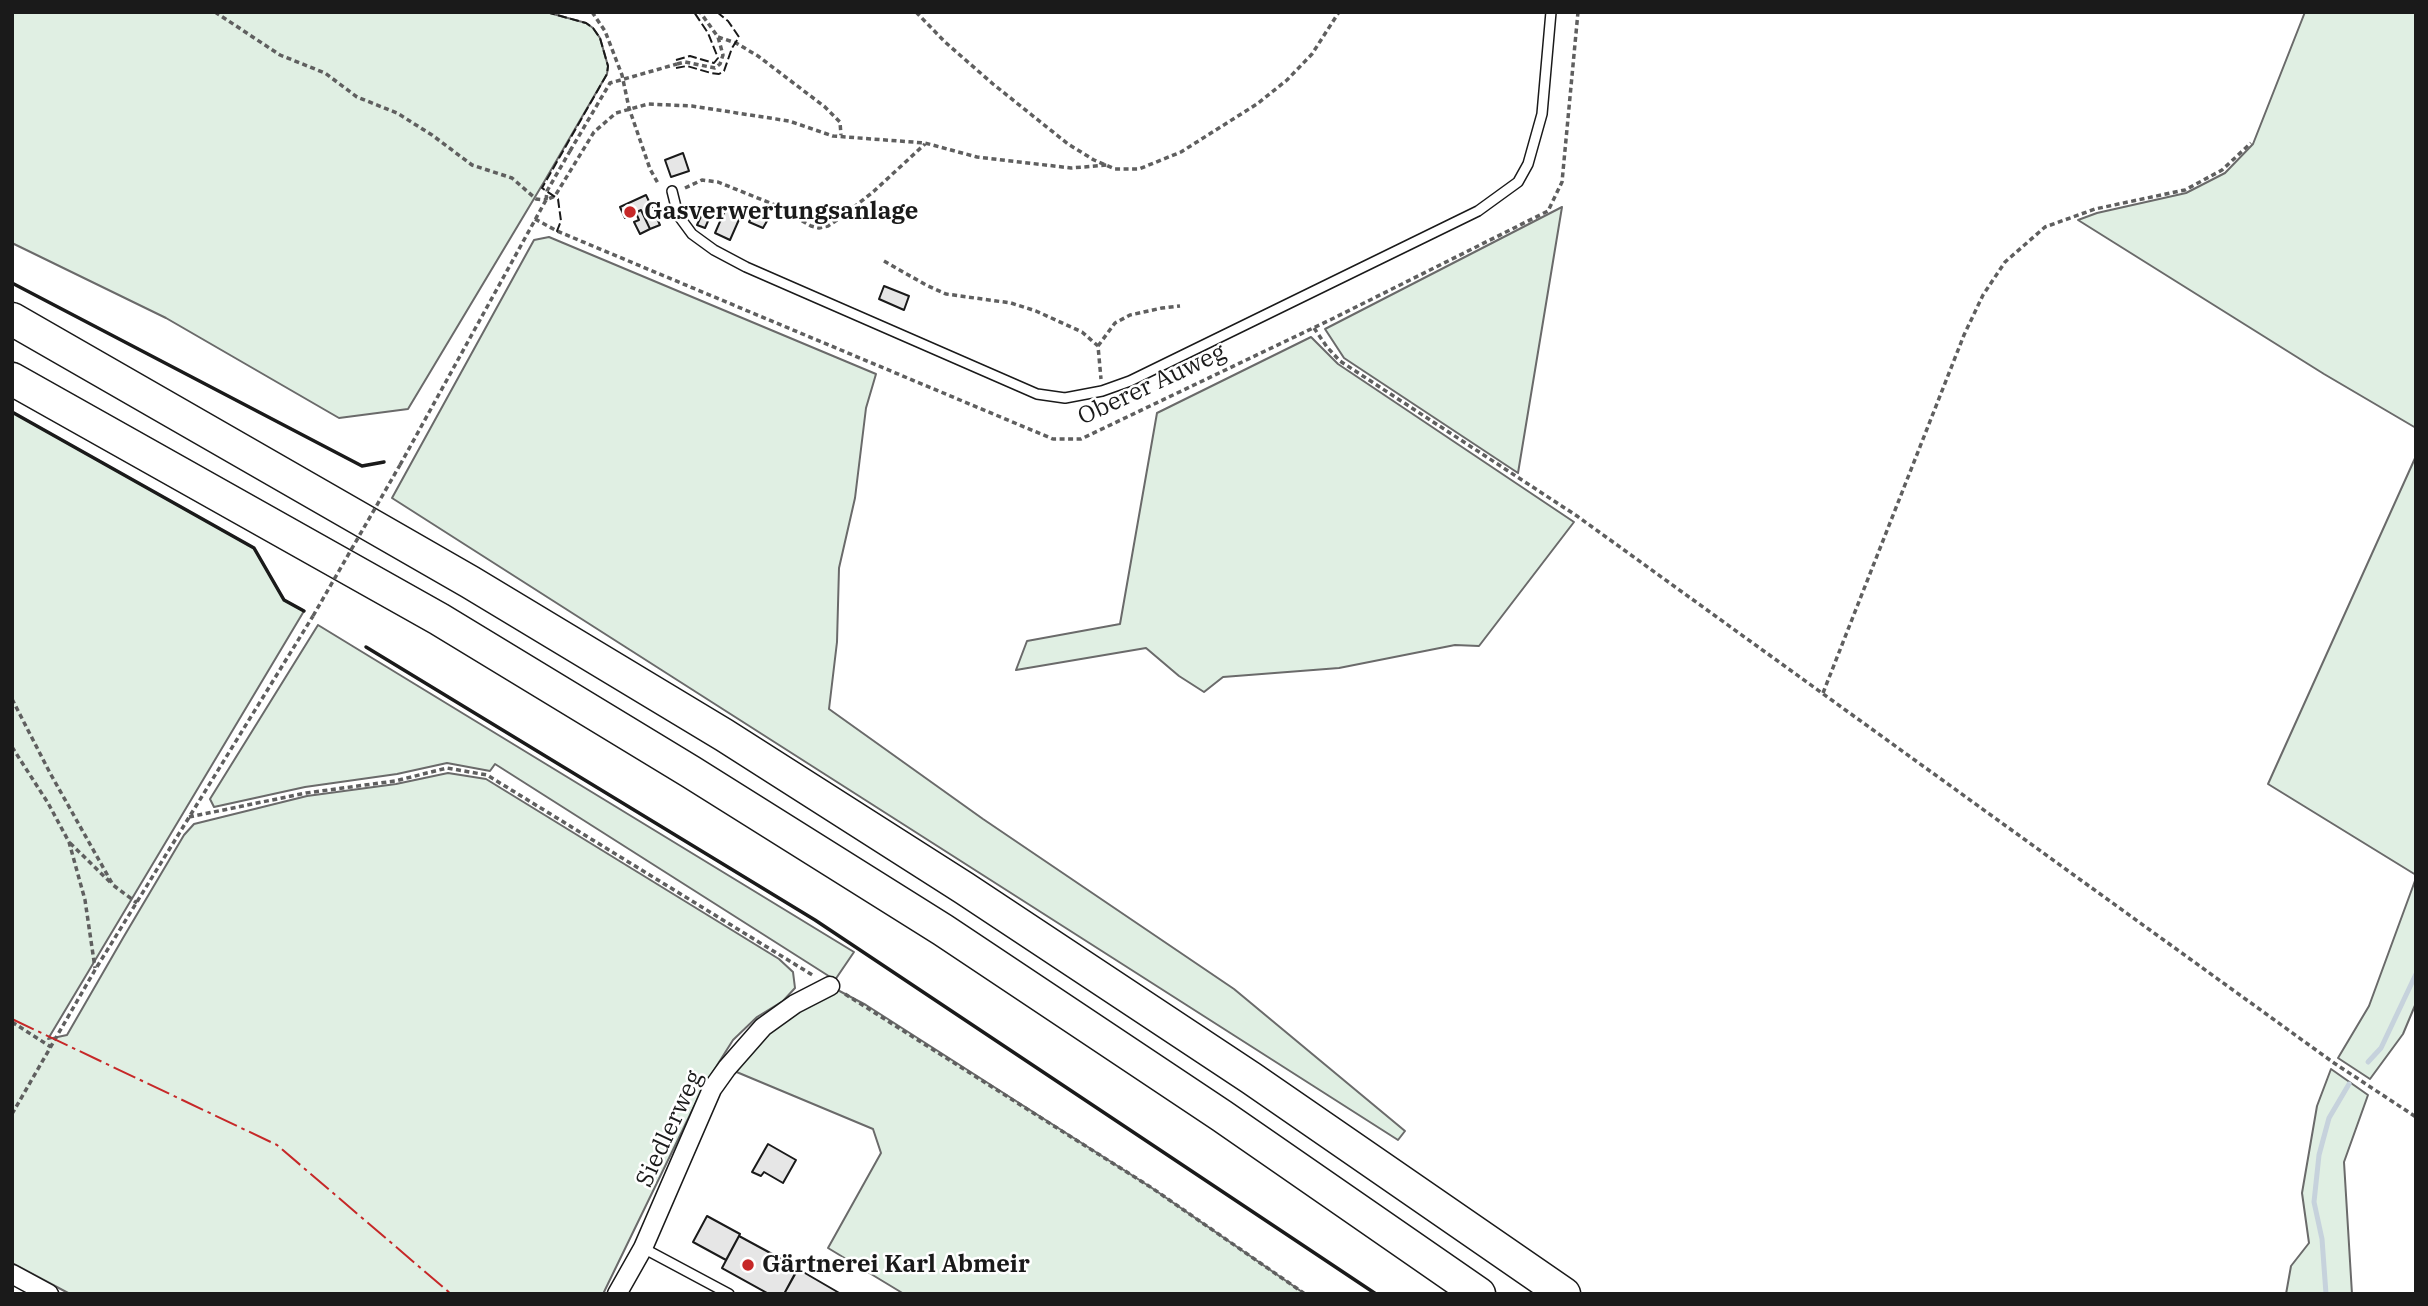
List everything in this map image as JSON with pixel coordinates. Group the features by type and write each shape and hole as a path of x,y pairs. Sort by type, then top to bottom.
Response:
{"highway":[{"path":"12,319 470,582 735,743 964,888 1239,1070 1564,1294"},
{"path":"12,379 439,619 691,772 966,946 1222,1116 1479,1294"}],"street":[{"name":"Siedlerweg","path":"617,1294 642,1248 712,1089 763,1027 795,1004 830,986"},
{"path":"12,1274 49,1294"}],"lane":[{"path":"672,191 678,215 692,234 746,267 1037,394 1065,398 1102,391 1130,381 1478,211 1518,182 1532,152 1542,114 1551,12"},
{"path":"642,1248 729,1294"}],"path":[{"path":"215,12 280,55 325,73 357,97 397,113 472,165 512,178 536,199 546,200 555,196 594,132 603,122 629,108 648,104 692,106 789,121 833,136 925,143 977,158 1071,167 1107,165"},
{"path":"592,12 605,31 622,75 629,108 650,169 660,187 672,191 689,188 702,180 718,182 775,205 819,228 828,226 849,211 925,143"},
{"path":"12,1114 136,902 313,616 400,466 546,200 547,191 610,83 685,62 715,68 720,64 723,55 718,37 700,12"},
{"path":"916,12 945,42 993,84 1068,144 1115,169 1139,169 1181,152 1257,104 1287,80 1312,54 1339,12"},
{"name":"Oberer Auweg","path":"535,219 557,231 1053,439 1081,439 1314,328 1549,211 1562,181 1578,12"},
{"path":"718,37 758,55 825,107 840,122 841,135"},
{"path":"1823,692 1964,335 1983,295 2005,262 2045,227 2095,209 2185,190 2222,170 2251,143"},
{"path":"884,261 946,294 1012,303 1082,331 1097,346 1102,391"},
{"path":"1097,346 1115,323 1130,315 1180,306"},
{"path":"1314,328 1327,347 1349,366 1577,516 2334,1063 2416,1117"},
{"path":"12,699 113,885"},
{"path":"12,747 69,842 85,900 95,970"},
{"path":"189,817 306,793 395,781 447,768 487,775 830,986 866,1005 1152,1188 1305,1294"},
{"path":"69,842 113,885 136,902"},
{"path":"12,1022 51,1046"}],"green space":[{"path":"12,12 546,12 586,23 593,28 600,38 608,66 607,74 408,409 339,418 166,318 12,243"},
{"path":"2305,12 2416,12 2416,428 2324,374 2078,220 2097,213 2186,193 2225,173 2253,144"},
{"path":"1562,207 1518,473 1344,358 1325,329"},
{"path":"549,237 876,374 866,408 855,498 839,568 837,642 829,709 983,819 1234,989 1405,1131 1398,1140 392,498 534,240"},
{"path":"1311,337 1338,364 1574,522 1479,646 1455,645 1339,668 1223,677 1204,692 1179,676 1146,648 1016,670 1027,641 1120,624 1157,413"},
{"path":"12,412 254,548 284,600 304,611 48,1039 67,1035 184,835 194,824 307,796 396,784 448,773 486,779 779,959 793,972 795,988 783,1001 757,1017 733,1040 704,1086 603,1294 70,1294 12,1263"},
{"path":"2416,456 2416,875 2268,784"},
{"path":"318,625 854,952 835,980 495,764 490,771 447,763 397,774 305,787 214,807 210,799"},
{"path":"2416,878 2416,1003 2403,1034 2370,1079 2338,1058 2369,1006"},
{"path":"830,986 866,1005 1152,1188 1305,1294 904,1294 828,1248 881,1153 873,1129 727,1068 763,1027"},
{"path":"2331,1069 2368,1095 2344,1162 2352,1294 2286,1294 2291,1266 2309,1243 2302,1193 2317,1106"}],"building":[{"path":"683,153 689,171 671,177 665,160"},
{"name":"Gasverwertungsanlage","path":"646,195 660,225 650,229 641,210 625,218 620,207"},
{"path":"705,208 712,212 705,228 697,225"},
{"path":"726,208 741,215 730,240 715,233"},
{"path":"641,210 650,229 640,234 634,222 639,220 636,213"},
{"path":"753,214 767,221 763,228 749,222"},
{"path":"884,286 909,296 904,310 879,299"},
{"path":"768,1144 796,1160 783,1183 764,1172 761,1176 752,1172"},
{"path":"707,1216 740,1234 726,1260 693,1242"},
{"path":"739,1236 798,1268 784,1294 769,1294 722,1268"},
{"path":"798,1269 841,1294 784,1294"}],"waterway":[{"path":"2368,1062 2381,1048 2416,974"},
{"path":"2326,1294 2322,1239 2314,1202 2319,1155 2329,1118 2349,1084"}],"fence":[{"path":"546,12 586,23 593,28 600,38 608,66 607,74 542,188 558,199 561,221 557,231 561,232"},
{"path":"676,60 690,56 714,63 718,58 708,33 694,12"},
{"path":"676,68 687,66 719,74 724,71 739,37 728,21 717,12"}],"wall":[{"path":"12,283 362,466 384,462"},
{"path":"12,412 254,548 284,600 304,611"},
{"path":"366,647 815,920 1376,1294"}],"power":[{"path":"12,1019 277,1145 451,1294"}],"place":[{"name":"Gasverwertungsanlage","path":"630,212"},
{"name":"Gärtnerei Karl Abmeir","path":"748,1265"}]}
